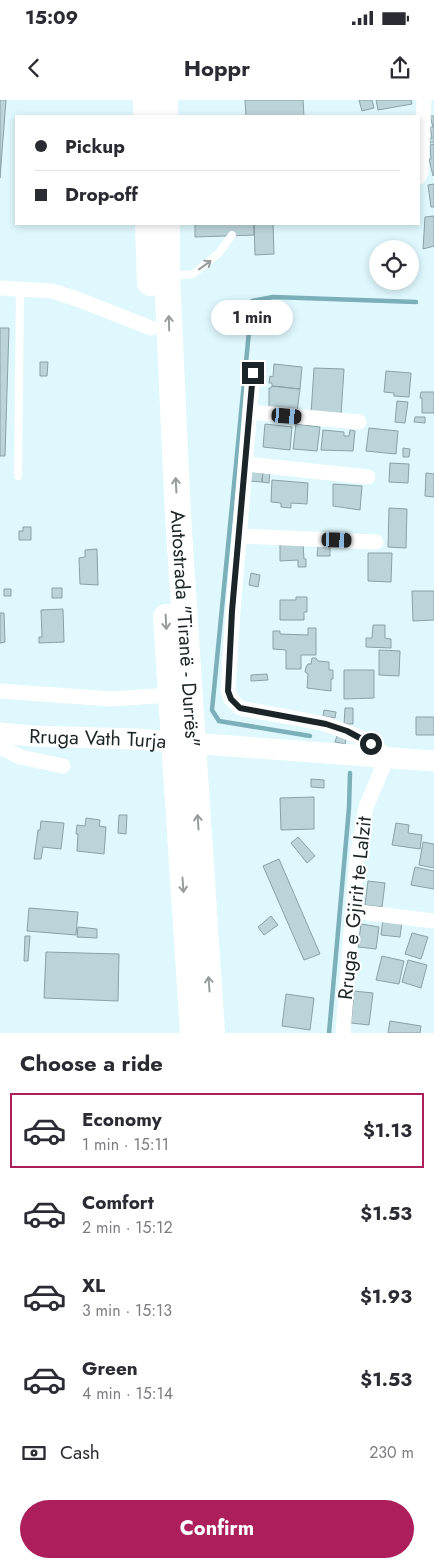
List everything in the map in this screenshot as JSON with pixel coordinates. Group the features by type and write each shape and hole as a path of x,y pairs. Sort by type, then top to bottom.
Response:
{"highway":[{"path":"146,100 146,115"},
{"path":"165,100 165,115"},
{"name":"Autostrada \"Tiranë - Durrës\"","path":"148,225 160,512 193,1033"},
{"name":"Autostrada \"Tiranë - Durrës\"","path":"167,225 167,276 178,516 212,1033"}],"street":[{"path":"420,176 422,172 424,100"},
{"path":"0,288 52,291 151,328"},
{"path":"253,373 232,611 228,691 231,699 240,708 326,724 362,738 379,749 384,756"},
{"path":"250,412 359,422"},
{"path":"246,464 368,477"},
{"path":"240,536 376,542"},
{"path":"0,691 111,699 171,694"},
{"name":"Rruga Vath Turja","path":"0,733 33,736 135,739 434,760"},
{"path":"0,747 20,757 63,766"},
{"name":"Rruga e Gjirit te Lalzit","path":"343,1033 357,857 366,806 383,767 384,756"},
{"path":"352,911 434,921"}],"lane":[{"path":"167,276 193,274 219,253 232,235"},
{"path":"18,476 20,289"}],"building":[{"path":"0,100 6,100 0,178"},
{"path":"245,100 303,100 304,115 246,115"},
{"path":"359,100 372,100 374,108 362,111"},
{"path":"376,100 411,100 412,104 378,110"},
{"path":"430,116 434,116 434,142 430,143 429,138 432,138 430,127 433,127"},
{"path":"434,144 433,176 429,159 431,159 430,145"},
{"path":"434,184 434,207 431,207 428,185"},
{"path":"434,216 434,246 423,249 425,217"},
{"path":"195,225 254,225 254,235 195,237"},
{"path":"254,225 273,225 274,254 255,255"},
{"path":"0,328 9,328 5,456 0,456"},
{"path":"40,362 48,362 47,376 40,376"},
{"path":"274,364 302,367 300,389 272,386 272,383 269,383 270,376 273,377"},
{"path":"314,368 344,369 341,415 311,414"},
{"path":"386,371 411,373 409,397 394,396 394,393 384,392"},
{"path":"272,386 300,389 297,412 269,409 269,388"},
{"path":"421,392 434,392 434,413 422,413"},
{"path":"397,401 408,402 405,423 395,422"},
{"path":"415,417 425,417 425,423 414,422"},
{"path":"265,424 292,427 290,450 263,447"},
{"path":"296,424 320,427 317,451 293,449"},
{"path":"369,428 398,431 396,454 366,451"},
{"path":"323,430 344,432 344,436 349,436 350,430 355,431 353,451 321,450"},
{"path":"403,448 410,449 409,457 403,457"},
{"path":"390,463 409,464 408,483 389,482"},
{"path":"254,469 263,470 262,482 249,481 249,475"},
{"path":"263,470 270,471 269,483 262,482"},
{"path":"426,473 434,474 434,497 425,496"},
{"path":"272,480 308,483 307,504 291,503 291,508 281,507 281,503 271,502"},
{"path":"333,484 362,486 360,510 333,506"},
{"path":"389,508 407,509 406,548 388,547"},
{"path":"23,527 31,527 31,540 19,540 19,531 23,531"},
{"path":"280,544 303,544 306,567 298,567 298,560 280,561"},
{"path":"318,546 330,547 330,556 317,556"},
{"path":"97,549 98,585 80,584 79,558 85,557 85,550"},
{"path":"368,553 392,553 391,582 368,581"},
{"path":"251,573 260,575 258,587 249,585"},
{"path":"52,588 62,588 62,598 52,598"},
{"path":"4,589 11,589 11,596 4,596"},
{"path":"412,591 434,591 434,620 413,621"},
{"path":"296,597 307,597 307,612 304,612 304,620 280,620 280,600 296,600"},
{"path":"63,609 64,642 39,643 39,637 42,637 41,610"},
{"path":"0,613 4,613 5,642 0,643"},
{"path":"373,625 385,625 385,638 391,639 391,648 366,647 366,638 372,638"},
{"path":"308,628 316,628 316,655 301,655 301,669 286,669 286,650 273,649 273,631 280,631 280,634 308,635"},
{"path":"379,650 400,651 399,676 379,675"},
{"path":"312,658 316,658 318,661 329,662 329,670 333,670 331,691 307,688 308,674 305,672 308,664 311,664"},
{"path":"344,670 374,670 374,698 344,699"},
{"path":"267,674 268,680 251,681 251,675"},
{"path":"345,708 353,708 353,724 344,724"},
{"path":"324,710 336,712 335,718 323,716"},
{"path":"416,717 434,717 434,735 416,735"},
{"path":"337,736 346,738 345,744 335,742"},
{"path":"311,779 324,780 324,788 311,787"},
{"path":"314,797 314,829 281,830 280,798"},
{"path":"119,815 127,815 126,834 118,833"},
{"path":"86,818 100,820 99,826 106,827 104,854 77,851 77,825 85,826"},
{"path":"41,821 64,823 61,849 43,847 41,859 34,859 38,830 40,830"},
{"path":"396,823 409,825 408,833 422,835 420,849 392,845"},
{"path":"298,837 315,856 307,863 291,843"},
{"path":"423,842 434,844 434,868 419,865"},
{"path":"279,859 320,954 304,960 263,866"},
{"path":"415,867 434,871 434,889 411,885"},
{"path":"368,881 385,883 382,907 365,905"},
{"path":"29,908 78,912 76,935 27,931"},
{"path":"271,916 278,925 264,935 258,927"},
{"path":"383,918 402,921 400,937 381,935"},
{"path":"361,924 379,927 376,949 358,947"},
{"path":"78,927 97,929 97,938 77,937"},
{"path":"412,933 428,937 421,959 405,954"},
{"path":"25,936 30,936 28,961 24,961"},
{"path":"46,952 119,954 118,1001 44,998"},
{"path":"382,956 404,961 399,984 376,980"},
{"path":"408,960 427,965 421,988 402,982"},
{"path":"354,991 373,993 369,1025 351,1023"},
{"path":"286,994 314,998 310,1030 282,1026"},
{"path":"390,1021 421,1026 420,1033 388,1033"}],"waterway":[{"path":"310,736 219,721 212,710 252,301 273,297 416,302"},
{"path":"329,1033 349,808 350,773"}],"route":[{"path":"253,373 232,611 228,691 231,699 240,708 326,724 347,731 371,744"}]}
